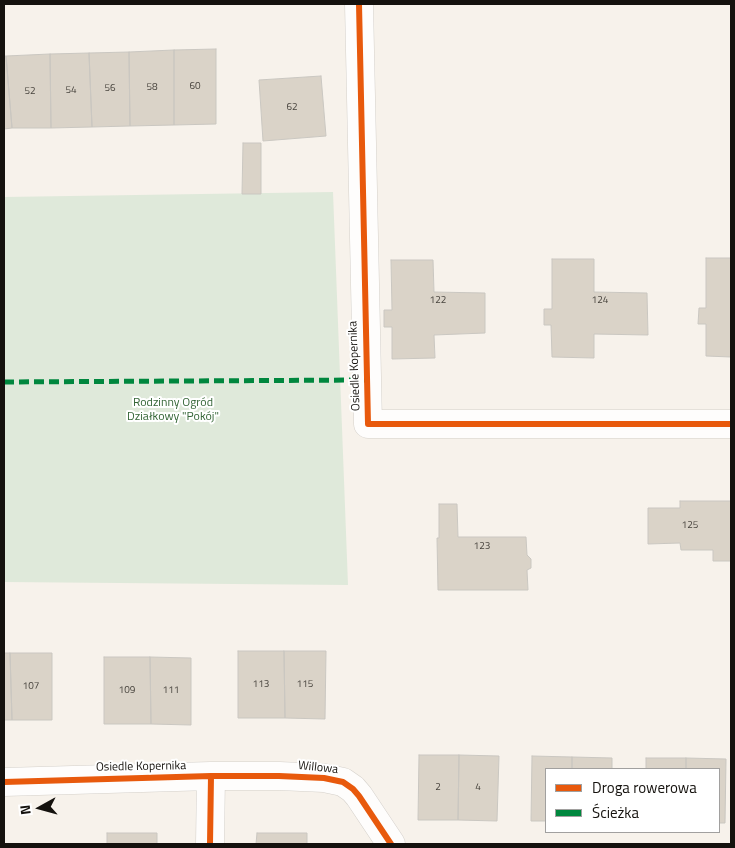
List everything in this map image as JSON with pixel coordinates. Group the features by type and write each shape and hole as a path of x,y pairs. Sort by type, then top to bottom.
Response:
{"street":[{"name":"Osiedle Kopernika","path":"359,4 368,424 731,424"},
{"name":"Osiedle Kopernika","path":"4,782 212,776"},
{"path":"210,844 212,776"},
{"name":"Willowa","path":"212,776 324,778 343,782 359,796 391,844"}],"green space":[{"name":"Rodzinny Ogród Działkowy \"Pokój\"","path":"333,192 348,585 4,582 4,197"}],"building":[{"path":"216,49 216,124 174,125 174,50"},
{"path":"174,50 174,125 130,126 129,52"},
{"path":"129,52 130,126 92,127 89,53"},
{"path":"89,53 92,127 51,128 50,54"},
{"path":"50,54 51,128 12,128 6,56"},
{"path":"4,56 6,56 12,128 4,129"},
{"path":"321,76 326,136 263,141 259,80"},
{"path":"243,143 261,143 261,194 242,194"},
{"path":"706,258 731,258 731,357 706,356 706,324 698,324 699,308 706,308"},
{"path":"552,259 594,259 594,292 647,293 648,335 594,334 594,358 552,357 551,325 544,325 544,309 552,309"},
{"path":"391,260 433,260 434,292 485,293 485,333 434,335 435,358 392,359 392,327 384,327 384,310 392,310"},
{"path":"680,501 731,501 731,561 713,561 713,550 681,550 680,543 648,544 648,508 680,508"},
{"path":"439,504 457,504 458,537 526,537 527,555 531,559 531,568 527,570 528,590 438,590 437,538 439,538"},
{"path":"238,651 284,651 285,718 238,718"},
{"path":"284,651 326,651 325,719 285,718"},
{"path":"4,653 10,653 12,720 4,720"},
{"path":"10,653 52,653 52,720 12,720"},
{"path":"104,657 150,657 151,724 104,724"},
{"path":"150,657 191,658 191,725 151,724"},
{"path":"419,755 459,755 458,820 418,820"},
{"path":"459,755 499,756 497,821 458,820"},
{"path":"532,756 572,757 572,768 545,768 545,821 531,821"},
{"path":"572,757 612,758 612,768 572,768"},
{"path":"646,758 686,758 686,768 646,768"},
{"path":"686,758 726,759 725,823 720,823 720,768 686,768"},
{"path":"107,833 157,833 157,844 107,844"},
{"path":"257,833 307,833 307,844 256,844"}],"marked path":[{"path":"4,382 366,380"}],"cycle path":[{"path":"359,4 368,424 731,424"},
{"path":"211,776 324,778 343,782 359,796 391,844"},
{"path":"4,782 211,776 210,844"}]}
